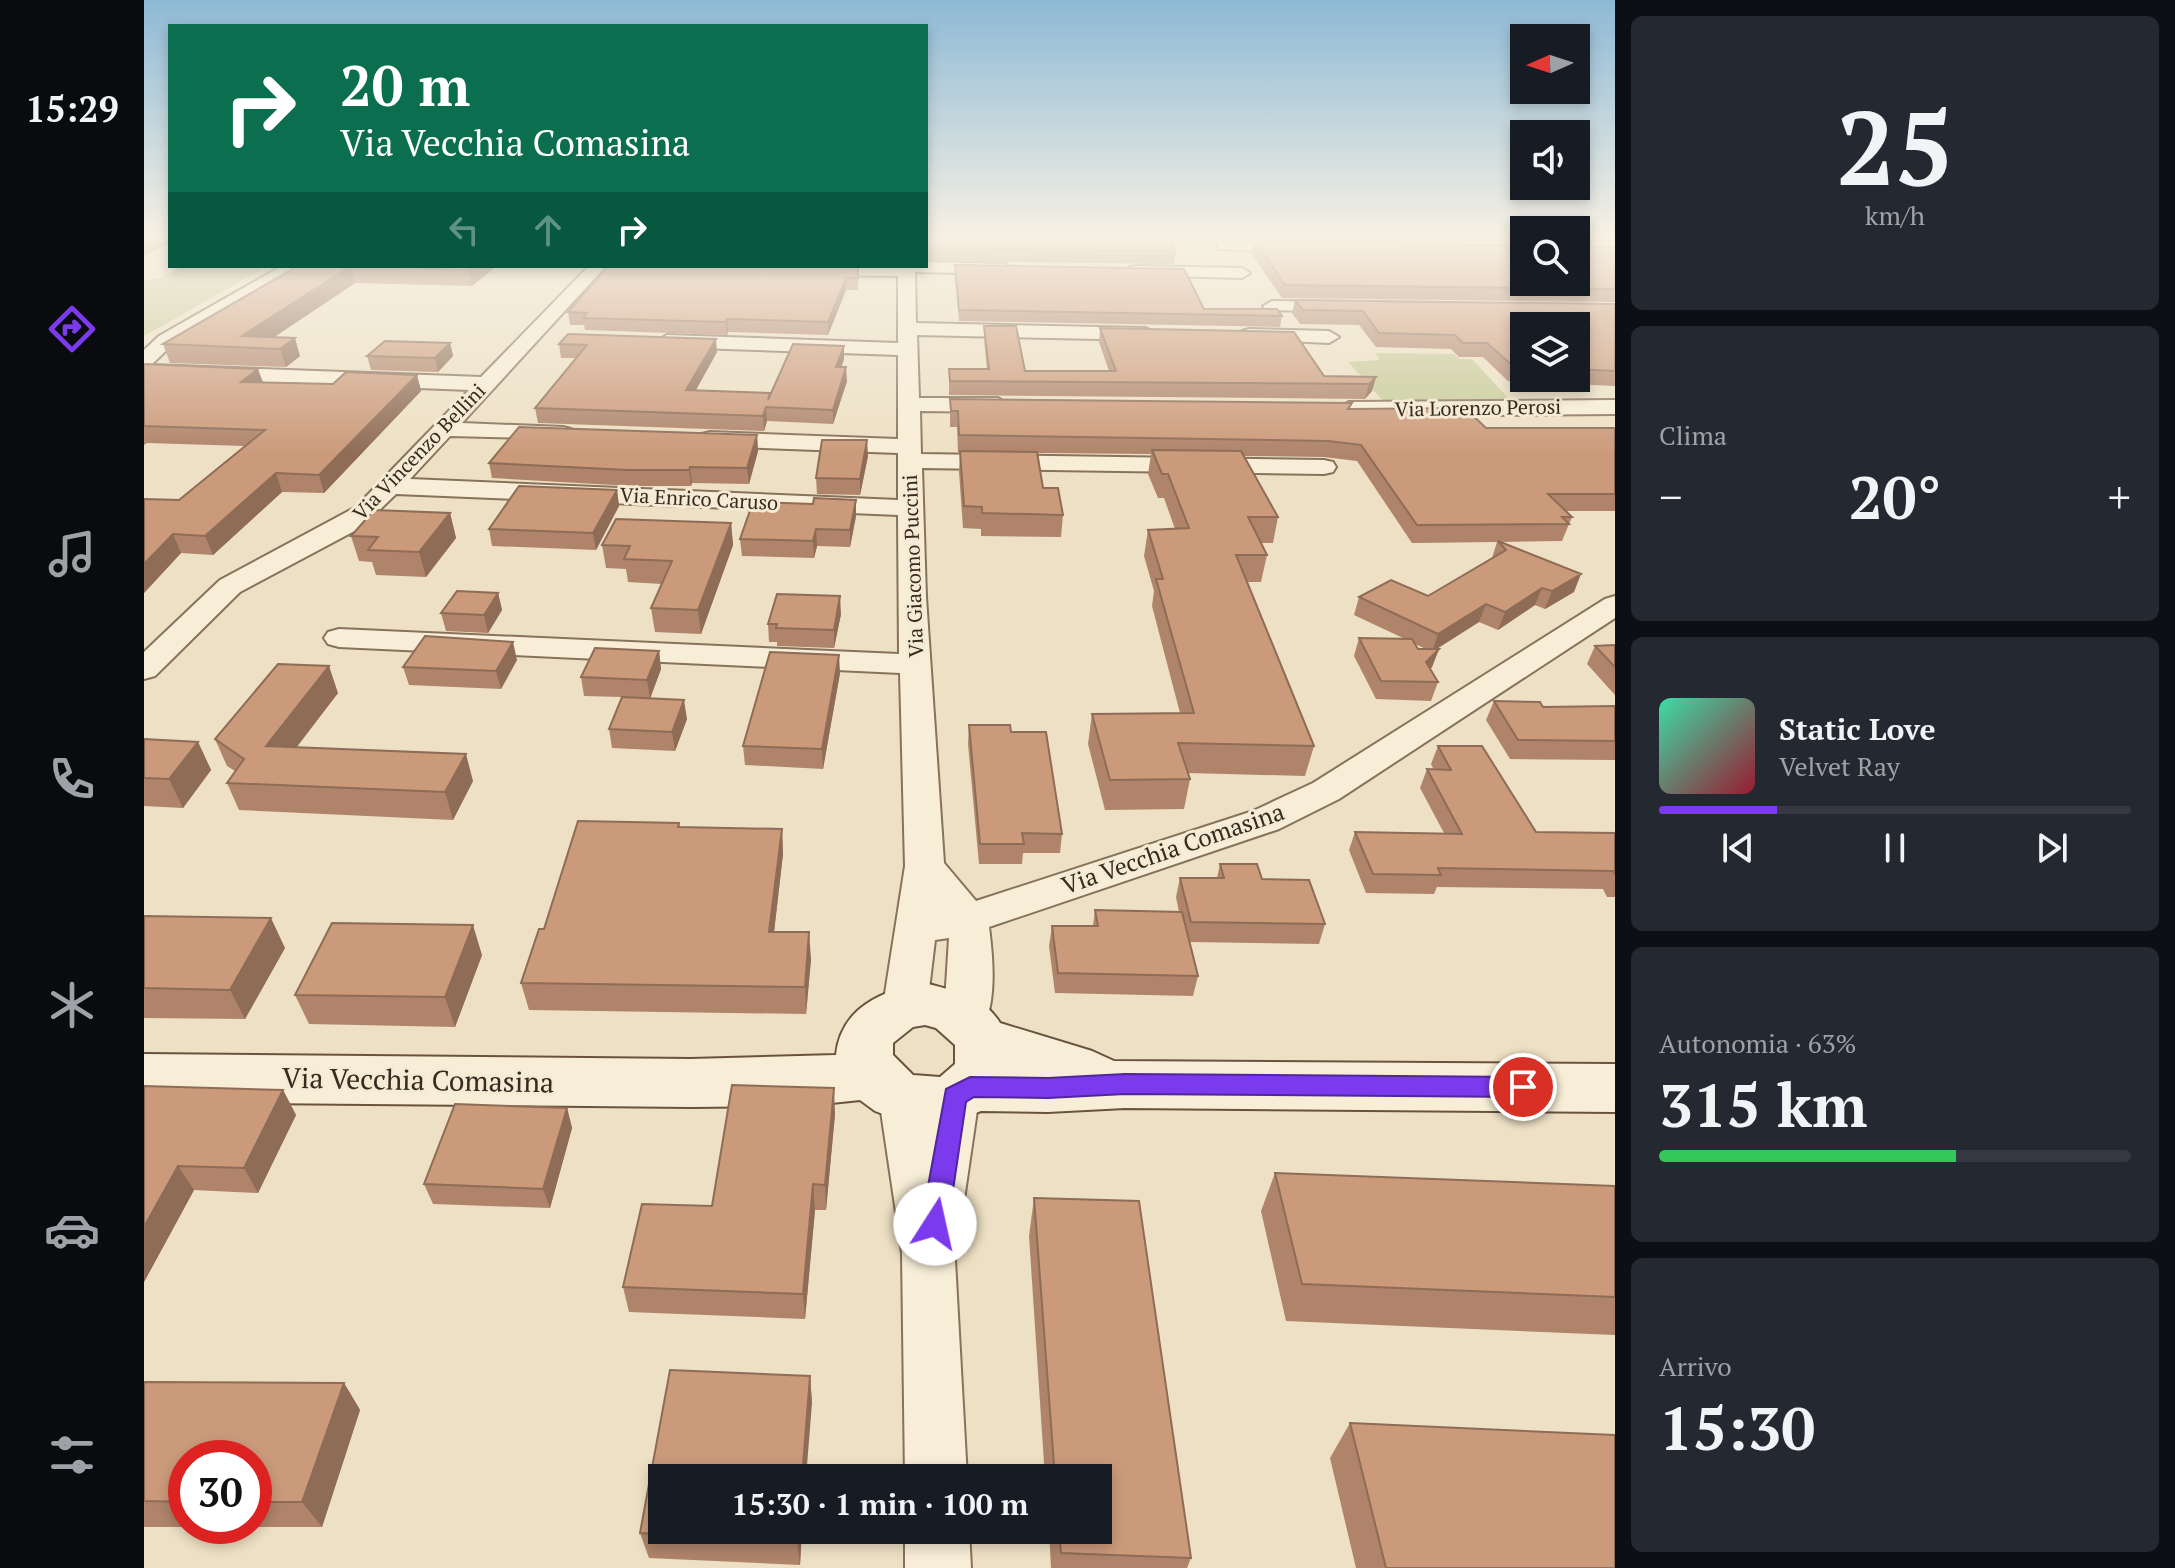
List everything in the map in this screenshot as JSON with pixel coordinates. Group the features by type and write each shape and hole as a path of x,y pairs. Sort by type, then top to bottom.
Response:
{"street":[{"path":"144,361 166,340 221,308"},
{"name":"Via Vincenzo Bellini","path":"144,669 230,586 353,521 392,486 558,308"},
{"name":"Via Giacomo Puccini","path":"912,308 914,323 909,404 911,508 925,866 918,929 928,1057 929,1253 936,1464"},
{"path":"1225,335 1334,343 1299,313 1287,308"},
{"path":"653,341 914,323 1163,334"},
{"path":"530,337 557,337"},
{"path":"144,371 486,384"},
{"path":"909,404 1020,405"},
{"name":"Via Lorenzo Perosi","path":"1321,408 1615,407"},
{"path":"445,429 587,435"},
{"path":"682,438 910,453 1324,467"},
{"name":"Via Enrico Caruso","path":"392,486 911,508"},
{"name":"Via Vecchia Comasina","path":"918,929 968,919 1266,820 1326,791 1615,605"},
{"path":"339,638 916,664"},
{"path":"925,866 968,919"},
{"name":"Via Giacomo Puccini","path":"928,1057 971,952 968,919"},
{"name":"Via Vecchia Comasina","path":"144,1078 803,1082 928,1057 1048,1088 1125,1084 1615,1088"},
{"path":"937,1544 938,1568"}],"green space":[{"path":"144,308 193,308 144,336"},
{"path":"1375,353 1454,354 1460,359 1472,359 1511,401 1387,405 1348,362 1380,360"}],"building":[{"path":"225,308 285,308 242,336 295,338 280,349 163,344"},
{"path":"571,308 834,308 828,322 583,318 587,313 568,312"},
{"path":"1302,308 1615,308 1615,371 1590,370 1590,312 1510,312 1510,363 1487,343 1463,343 1455,335 1379,333 1363,311"},
{"path":"1277,309 1282,316 959,310"},
{"path":"984,326 1016,326 1025,371 1116,371 1100,328 1294,332 1324,376 1376,377 1369,384 950,381 949,369 989,369"},
{"path":"568,334 716,339 686,390 770,393 768,400 793,344 844,346 836,367 846,367 833,410 766,407 763,416 535,408 587,345 559,344"},
{"path":"385,341 450,343 435,358 367,356"},
{"path":"144,364 258,369 241,382 333,384 346,372 417,375 319,475 276,473 205,536 173,534 144,564 144,499 179,500 265,430 144,426"},
{"path":"950,399 1352,403 1348,409 1465,408 1486,428 1615,428 1615,494 1548,494 1572,517 1562,517 1569,524 1417,525 1361,445 1328,441 959,435 958,411 951,411"},
{"path":"519,427 757,435 747,468 628,470 489,463"},
{"path":"822,440 867,440 860,479 816,478"},
{"path":"1152,450 1241,451 1278,517 1248,517 1267,555 1236,555 1314,746 1178,743 1190,779 1110,780 1092,714 1194,713 1156,579 1163,579 1148,530 1189,528 1168,474 1162,474"},
{"path":"960,451 1037,452 1043,488 1058,488 1063,515 982,513 982,507 964,506"},
{"path":"519,486 617,490 593,533 489,529"},
{"path":"814,498 856,500 850,530 816,529 813,541 740,539 753,502 813,504"},
{"path":"374,510 450,513 419,552 368,550 378,537 351,536"},
{"path":"616,519 731,523 698,610 651,608 672,561 624,559 630,546 602,545"},
{"path":"1498,541 1581,574 1552,591 1542,588 1505,612 1486,604 1438,634 1359,597 1391,580 1428,596 1506,550"},
{"path":"457,591 498,593 484,615 441,613"},
{"path":"777,594 840,596 834,630 776,628 777,624 768,624"},
{"path":"425,636 513,642 496,671 403,667"},
{"path":"1359,638 1412,639 1418,649 1439,649 1426,662 1438,682 1381,681"},
{"path":"1615,645 1615,667 1595,646"},
{"path":"595,648 659,651 647,680 581,677"},
{"path":"770,652 839,655 822,749 743,746"},
{"path":"278,664 329,666 266,746 466,754 445,792 227,783 244,759 215,739"},
{"path":"622,697 684,700 672,732 609,729"},
{"path":"1494,701 1540,702 1543,707 1615,706 1615,741 1518,740"},
{"path":"969,725 1010,725 1011,732 1046,732 1062,834 1022,833 1024,844 980,844"},
{"path":"144,739 198,742 169,779 144,778"},
{"path":"1438,746 1482,746 1536,832 1615,833 1615,874 1613,871 1438,868 1441,875 1373,874 1355,832 1462,834 1427,769 1451,770"},
{"path":"578,821 782,829 769,932 809,932 805,987 521,983 539,929 544,929"},
{"path":"1220,864 1257,864 1262,879 1309,880 1325,924 1191,922 1180,878 1224,878"},
{"path":"1095,910 1182,912 1198,976 1058,973 1052,926 1098,926"},
{"path":"144,916 271,918 230,990 144,988"},
{"path":"332,923 473,925 445,997 295,995"},
{"path":"732,1085 834,1088 825,1185 813,1184 803,1294 623,1287 642,1204 712,1206"},
{"path":"144,1086 283,1090 244,1168 178,1166 144,1227"},
{"path":"455,1104 567,1108 543,1189 424,1184"},
{"path":"1275,1173 1615,1186 1615,1297 1302,1284"},
{"path":"1034,1198 1139,1201 1191,1558 1061,1553 1060,1544 1112,1544 1112,1464 1054,1464"},
{"path":"670,1370 810,1376 803,1464 653,1464"},
{"path":"144,1382 344,1383 302,1502 272,1502 272,1440 168,1440 168,1502 144,1501"},
{"path":"1350,1423 1615,1435 1615,1568 1386,1568"},
{"path":"648,1490 648,1533 640,1533"}],"route":[{"path":"935,1224 955,1097 970,1087 1048,1088 1125,1084 1523,1087"}]}
